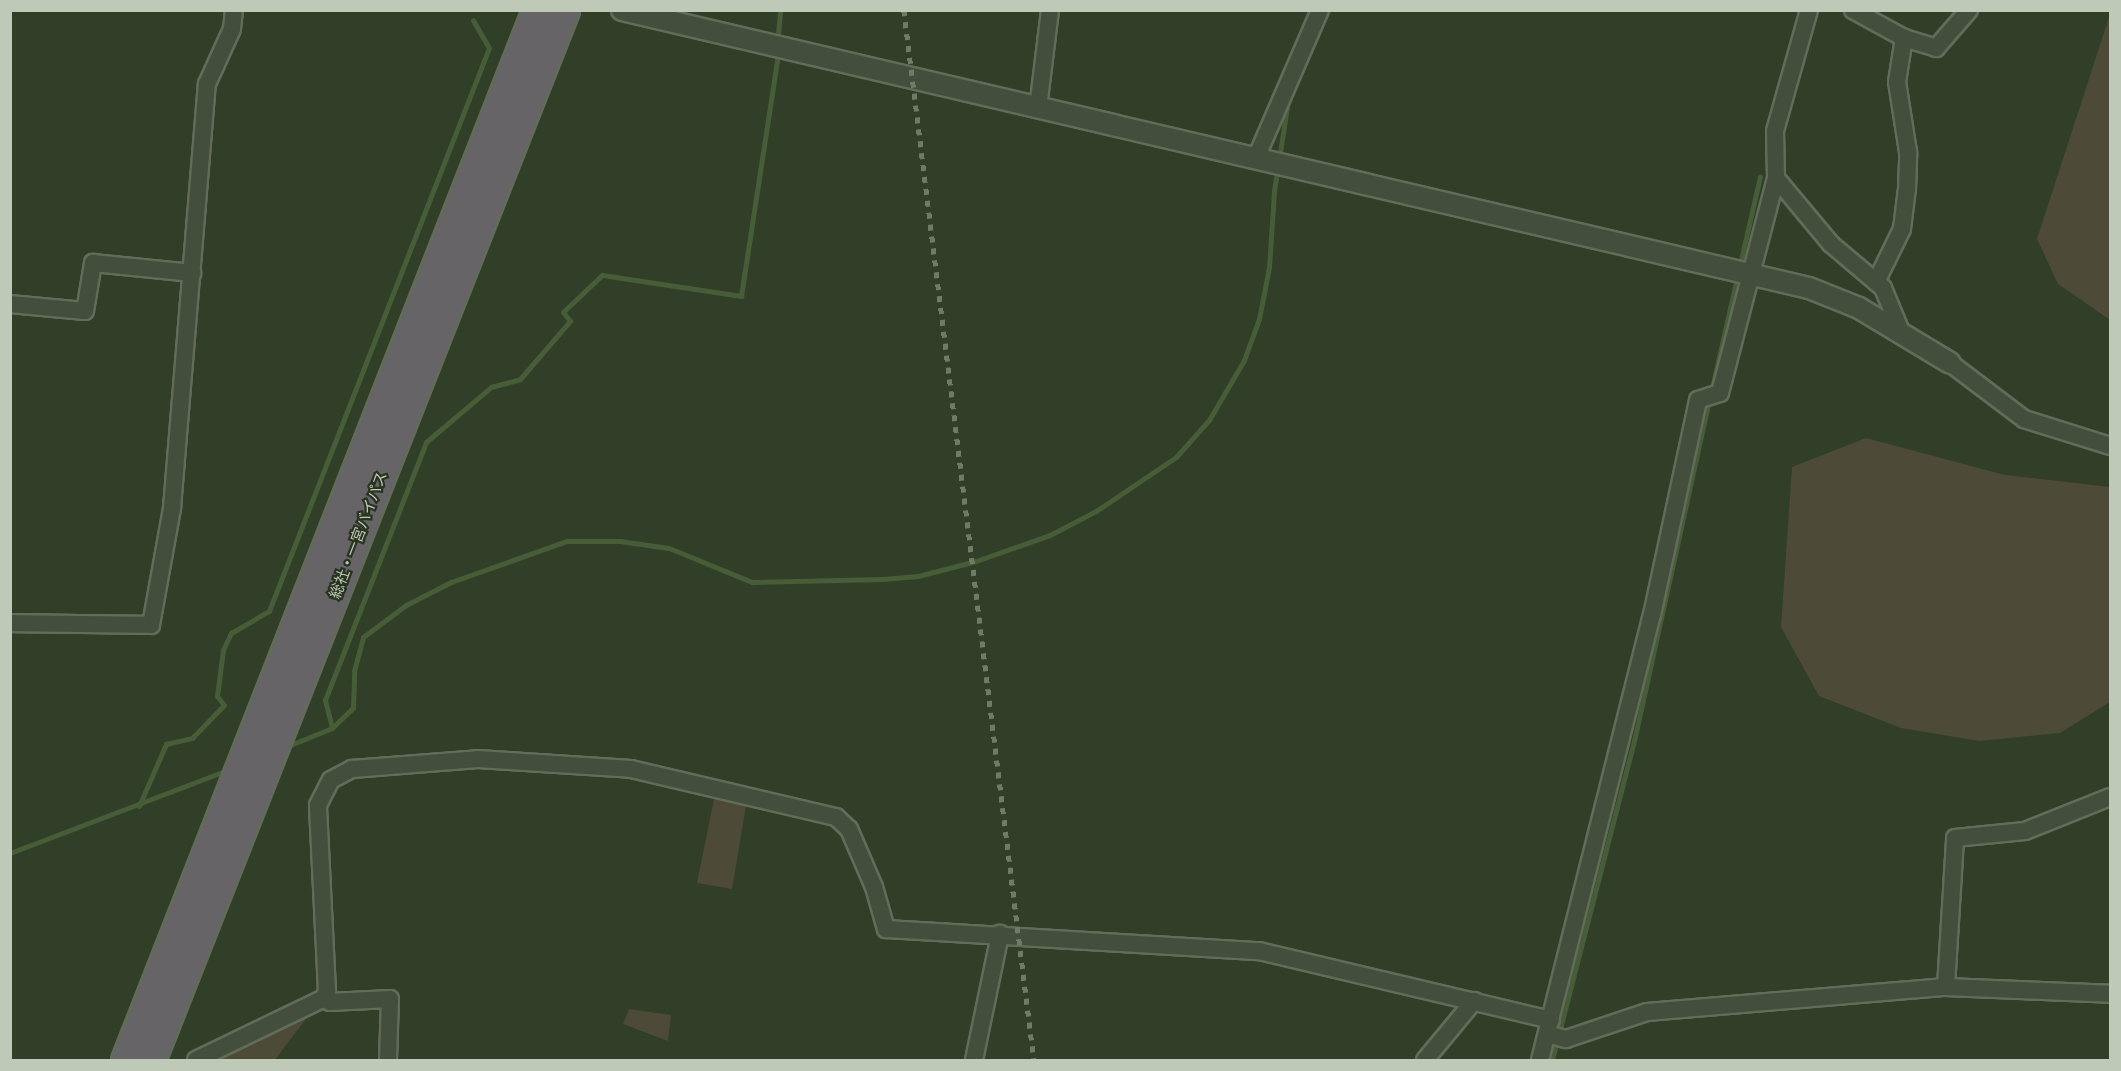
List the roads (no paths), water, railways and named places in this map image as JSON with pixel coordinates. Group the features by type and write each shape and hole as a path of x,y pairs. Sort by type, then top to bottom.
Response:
{"highway":[{"name":"総社・一宮バイパス","path":"125,1060 536,10"},
{"name":"総社・一宮バイパス","path":"151,1060 566,10"}],"street":[{"path":"10,623 151,625 172,508 194,273 207,84 232,29 234,10"},
{"path":"1038,108 1050,10"},
{"path":"1260,159 1320,10"},
{"path":"1540,1060 1554,1032 1652,615 1698,400 1720,393 1745,271 1776,178 1775,131 1809,10"},
{"path":"1853,10 1904,38 1936,48 1969,10"},
{"path":"623,11 1745,271 1834,296 1950,363 2024,419 2110,446"},
{"path":"1875,282 1902,229 1907,190 1908,152 1897,82 1904,38"},
{"path":"1776,178 1831,244 1883,288 1902,334"},
{"path":"10,304 85,310 93,263 194,273"},
{"path":"196,1060 324,998 327,991 318,805 330,780 343,772 395,764 478,759 632,769 836,817 849,829 874,887 886,929 1259,951 1474,1001 1554,1032 1647,1012 1946,987 2110,994"},
{"path":"1946,987 1955,838 2025,831 2110,797"},
{"path":"975,1060 1000,934"},
{"path":"324,998 330,1002 390,999 388,1060"},
{"path":"1425,1060 1474,1001"}],"waterway":[{"path":"778,35 780,10"},
{"path":"139,806 166,744 192,738 224,705 217,696 223,650 231,633 269,611 489,48 473,20"},
{"path":"332,728 325,700 426,442 491,387 520,379 570,321 563,312 602,275 741,296 778,55"},
{"path":"283,748 332,728 353,708 354,671 363,637 406,605 451,582 567,541 620,541 669,548 752,582 883,579 918,576 976,561 1050,535 1096,511 1176,457 1209,420 1244,360 1259,319 1269,267 1274,191 1288,101"},
{"path":"1711,392 1760,177"},
{"path":"1552,1060 1634,741 1709,401"},
{"path":"10,853 227,770"}],"railway":[{"path":"904,10 1034,1060"}]}
